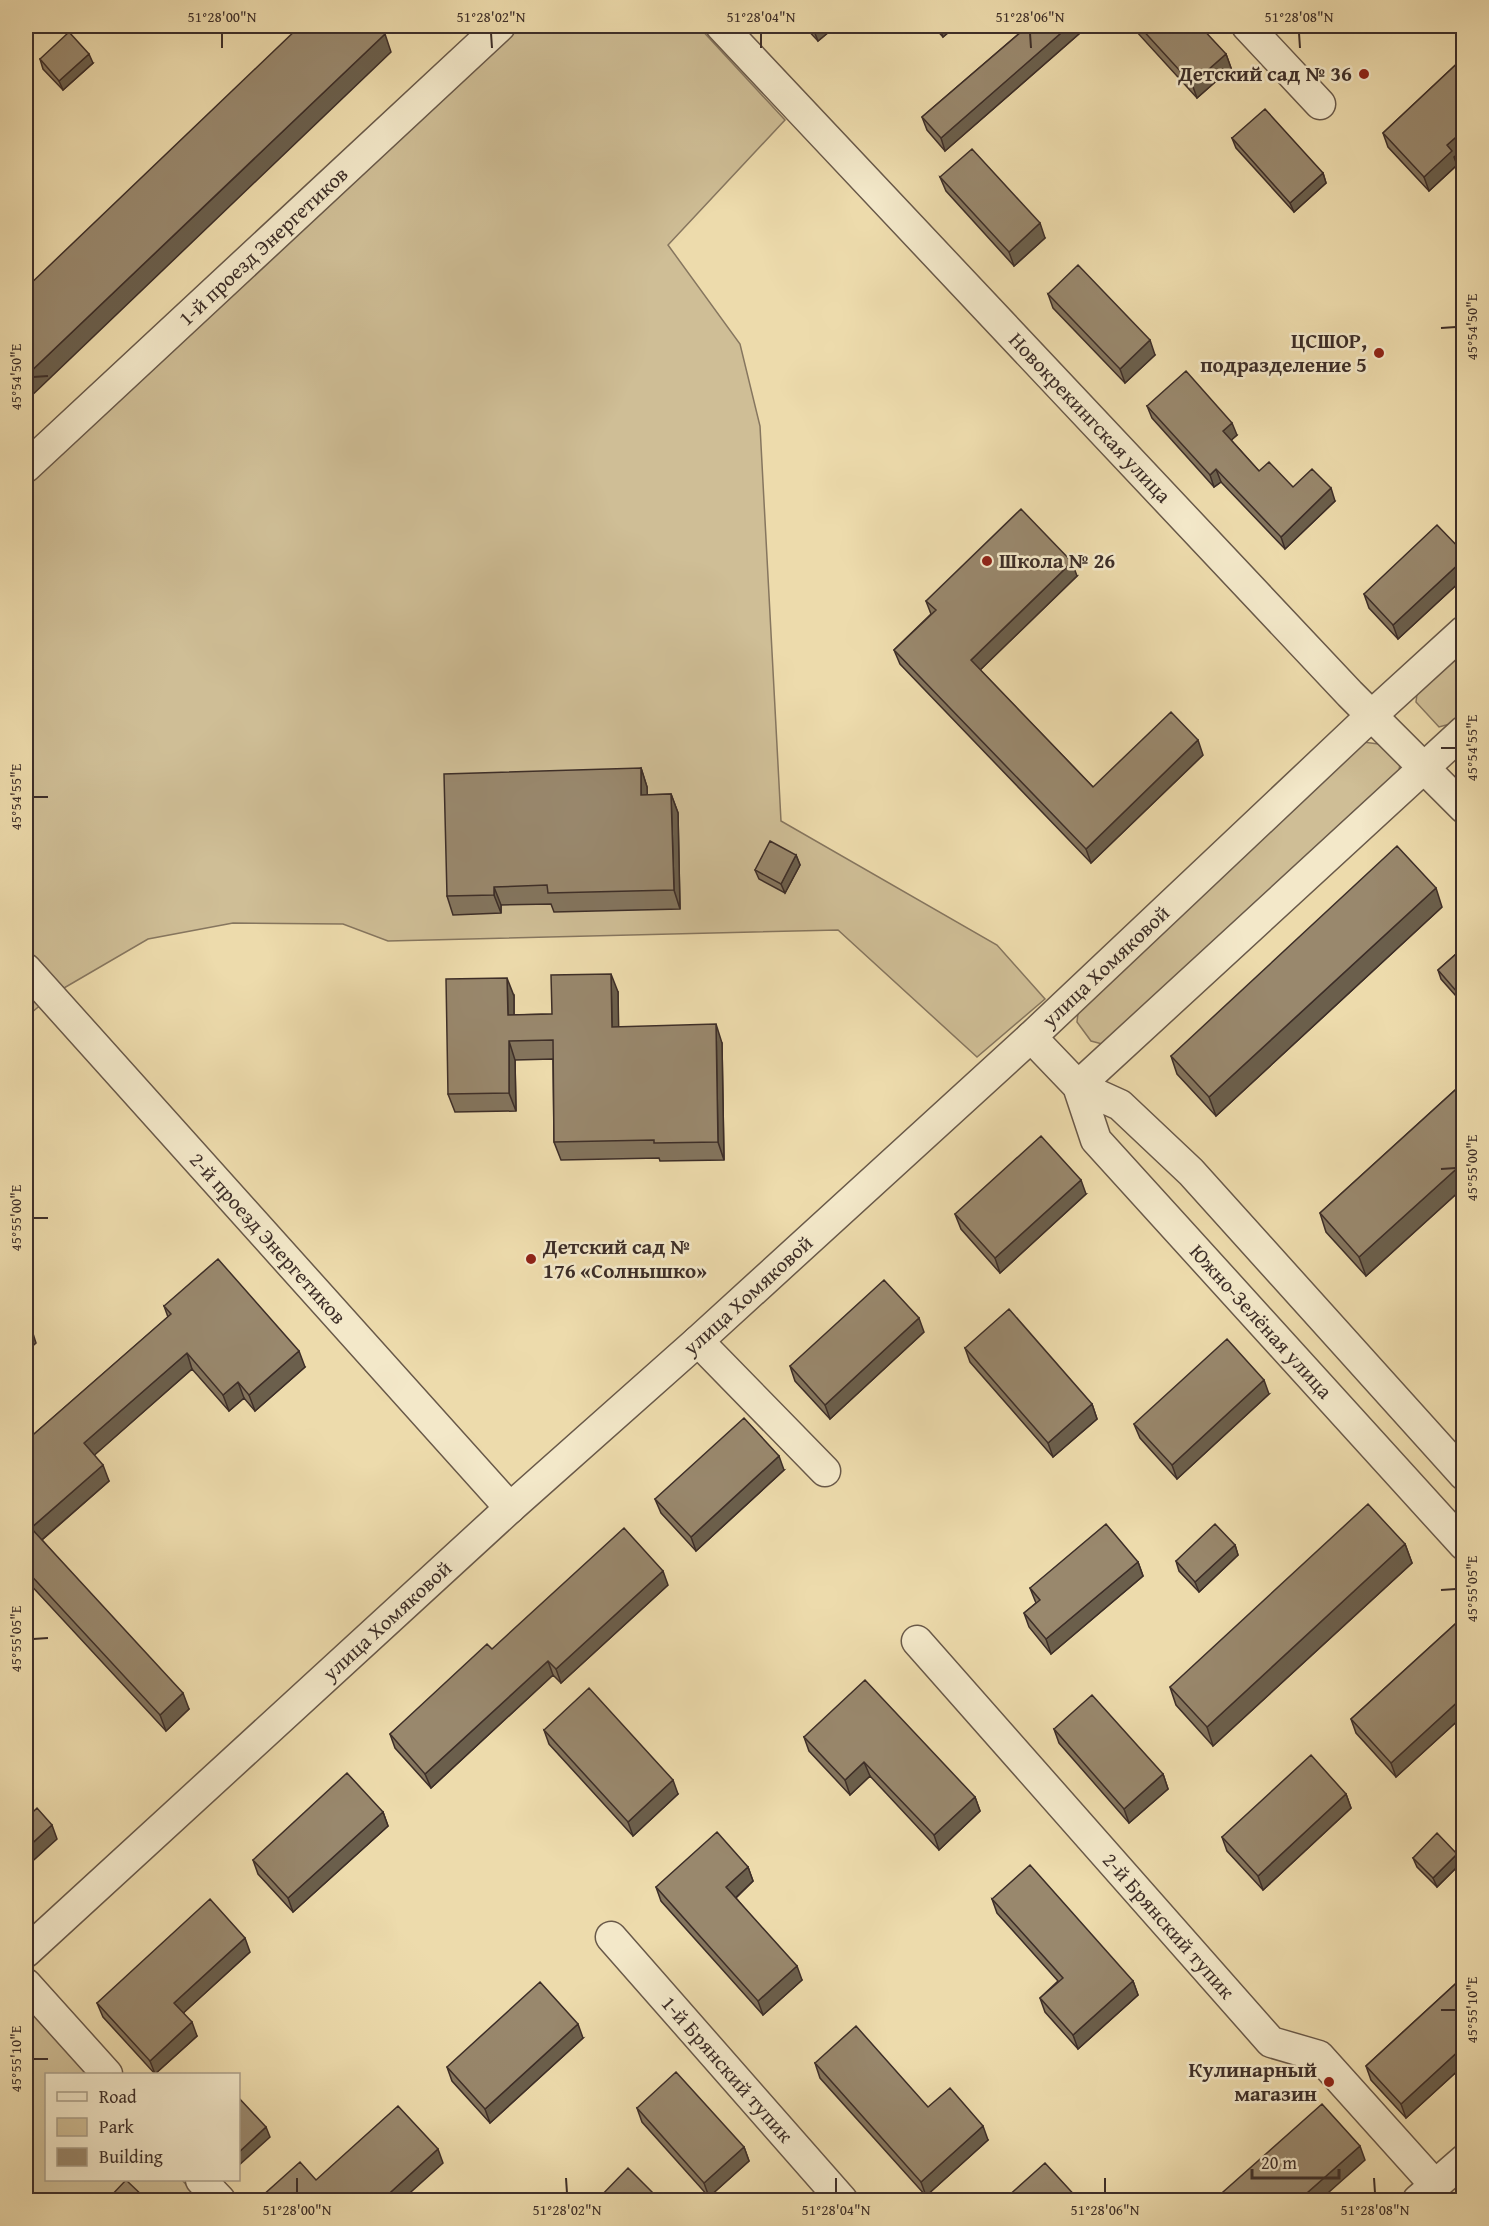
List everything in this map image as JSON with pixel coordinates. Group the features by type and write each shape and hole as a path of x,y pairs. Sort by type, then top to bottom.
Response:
{"street":[{"name":"1-й проезд Энергетиков","path":"26,467 500,26"},
{"name":"Новокрекингская улица","path":"722,26 1341,685 1464,808"},
{"path":"1247,26 1320,104"},
{"name":"улица Хомяковой","path":"26,1952 510,1508 698,1341 1040,1029 1464,631"},
{"path":"1078,1086 1464,731"},
{"name":"2-й проезд Энергетиков","path":"26,969 510,1508"},
{"name":"Южно-Зелёная улица","path":"1040,1029 1078,1086 1096,1140 1464,1545"},
{"name":"Южно-Зелёная улица","path":"1078,1086 1120,1105 1191,1172 1464,1475"},
{"path":"698,1341 825,1471"},
{"name":"2-й Брянский тупик","path":"917,1641 1271,2042 1319,2056 1427,2193"},
{"name":"1-й Брянский тупик","path":"611,1937 842,2200"},
{"path":"26,1984 106,2073"},
{"path":"1427,2193 1464,2160"},
{"path":"202,2181 220,2200"}],"green space":[{"path":"520,26 698,26 785,120 668,245 740,344 760,426 781,821 997,945 1045,999 977,1057 838,930 388,941 343,924 233,923 148,939 64,988 26,955 26,483"},
{"path":"1463,646 1463,712 1450,724 1439,727 1416,702 1418,686"},
{"path":"1363,742 1386,745 1400,764 1399,770 1102,1044 1091,1041 1077,1022 1078,1013"},
{"path":"26,986 42,1004 26,1017"},
{"path":"26,2005 87,2073 45,2073 45,2181 183,2181 200,2200 26,2200"}],"building":[{"path":"300,26 377,26 385,34 26,376 26,288"},
{"path":"810,26 821,26 814,31"},
{"path":"1028,26 1069,26 941,138 922,117"},
{"path":"1139,26 1200,26 1226,54 1192,84"},
{"path":"69,32 89,54 59,81 40,59"},
{"path":"1464,57 1464,130 1447,145 1452,151 1424,177 1383,133"},
{"path":"1265,109 1323,173 1290,203 1232,138"},
{"path":"972,149 1040,223 1009,252 940,177"},
{"path":"1078,265 1150,340 1120,369 1048,294"},
{"path":"1186,371 1232,423 1223,431 1259,471 1269,462 1293,487 1312,469 1331,488 1281,537 1216,469 1210,475 1147,406"},
{"path":"1021,509 1072,562 971,660 1093,787 1171,712 1198,740 1086,849 894,650 936,610 926,601"},
{"path":"1437,525 1464,553 1464,559 1393,625 1364,594"},
{"path":"641,768 641,795 671,794 674,890 548,893 547,885 494,887 494,895 447,896 444,774"},
{"path":"770,841 796,855 781,884 755,870"},
{"path":"1397,846 1436,888 1209,1097 1171,1056"},
{"path":"1464,947 1464,1000 1438,970"},
{"path":"611,974 612,1027 716,1024 718,1142 654,1143 654,1140 554,1142 553,1040 509,1041 509,1093 448,1094 446,979 507,978 508,1015 552,1014 551,975"},
{"path":"1464,1082 1464,1162 1359,1257 1320,1213"},
{"path":"1041,1136 1081,1180 995,1258 955,1214"},
{"path":"218,1259 299,1351 249,1395 238,1382 223,1395 187,1353 84,1443 103,1465 31,1528 183,1693 160,1715 26,1570 26,1441 171,1314 164,1306"},
{"path":"884,1280 919,1318 825,1405 790,1366"},
{"path":"1009,1309 1092,1404 1048,1443 965,1348"},
{"path":"1227,1339 1264,1380 1172,1465 1134,1424"},
{"path":"744,1418 779,1456 691,1537 655,1499"},
{"path":"1368,1504 1405,1544 1207,1727 1170,1687"},
{"path":"1106,1524 1138,1562 1046,1639 1024,1613 1040,1600 1030,1588"},
{"path":"1215,1524 1235,1545 1195,1582 1176,1561"},
{"path":"624,1528 663,1571 556,1669 548,1661 425,1774 390,1734 487,1644 492,1649"},
{"path":"1464,1616 1464,1696 1391,1763 1351,1719"},
{"path":"865,1680 975,1797 934,1835 864,1762 845,1780 804,1737"},
{"path":"589,1688 673,1780 628,1822 544,1730"},
{"path":"1092,1695 1163,1774 1124,1809 1054,1729"},
{"path":"1311,1755 1346,1794 1258,1876 1222,1837"},
{"path":"347,1773 383,1812 288,1898 253,1860"},
{"path":"26,1802 34,1811 37,1808 52,1825 26,1849"},
{"path":"717,1832 748,1867 726,1887 797,1966 758,2001 656,1887"},
{"path":"1437,1833 1457,1854 1433,1878 1413,1858"},
{"path":"1030,1865 1133,1981 1073,2035 1040,1998 1063,1978 992,1899"},
{"path":"210,1899 245,1938 174,2003 192,2022 150,2061 97,2003"},
{"path":"1464,1976 1464,2046 1401,2104 1366,2066"},
{"path":"540,1982 578,2024 485,2109 447,2067"},
{"path":"856,2026 928,2107 950,2088 983,2126 921,2182 815,2063"},
{"path":"676,2072 744,2147 704,2183 637,2108"},
{"path":"240,2099 266,2127 240,2151"},
{"path":"1322,2104 1360,2146 1299,2200 1214,2200"},
{"path":"398,2106 438,2149 382,2200 265,2200 261,2197 300,2162 316,2180"},
{"path":"1045,2163 1079,2200 1010,2200 1007,2197"},
{"path":"628,2168 660,2200 597,2200"},
{"path":"127,2181 147,2200 114,2200 110,2197"}],"place":[{"name":"Детский сад № 36","path":"1364,74"},
{"name":"ЦСШОР, подразделение 5","path":"1379,353"},
{"name":"Школа № 26","path":"987,561"},
{"name":"Детский сад № 176 «Солнышко»","path":"531,1259"},
{"name":"Кулинарный магазин","path":"1329,2082"}]}
